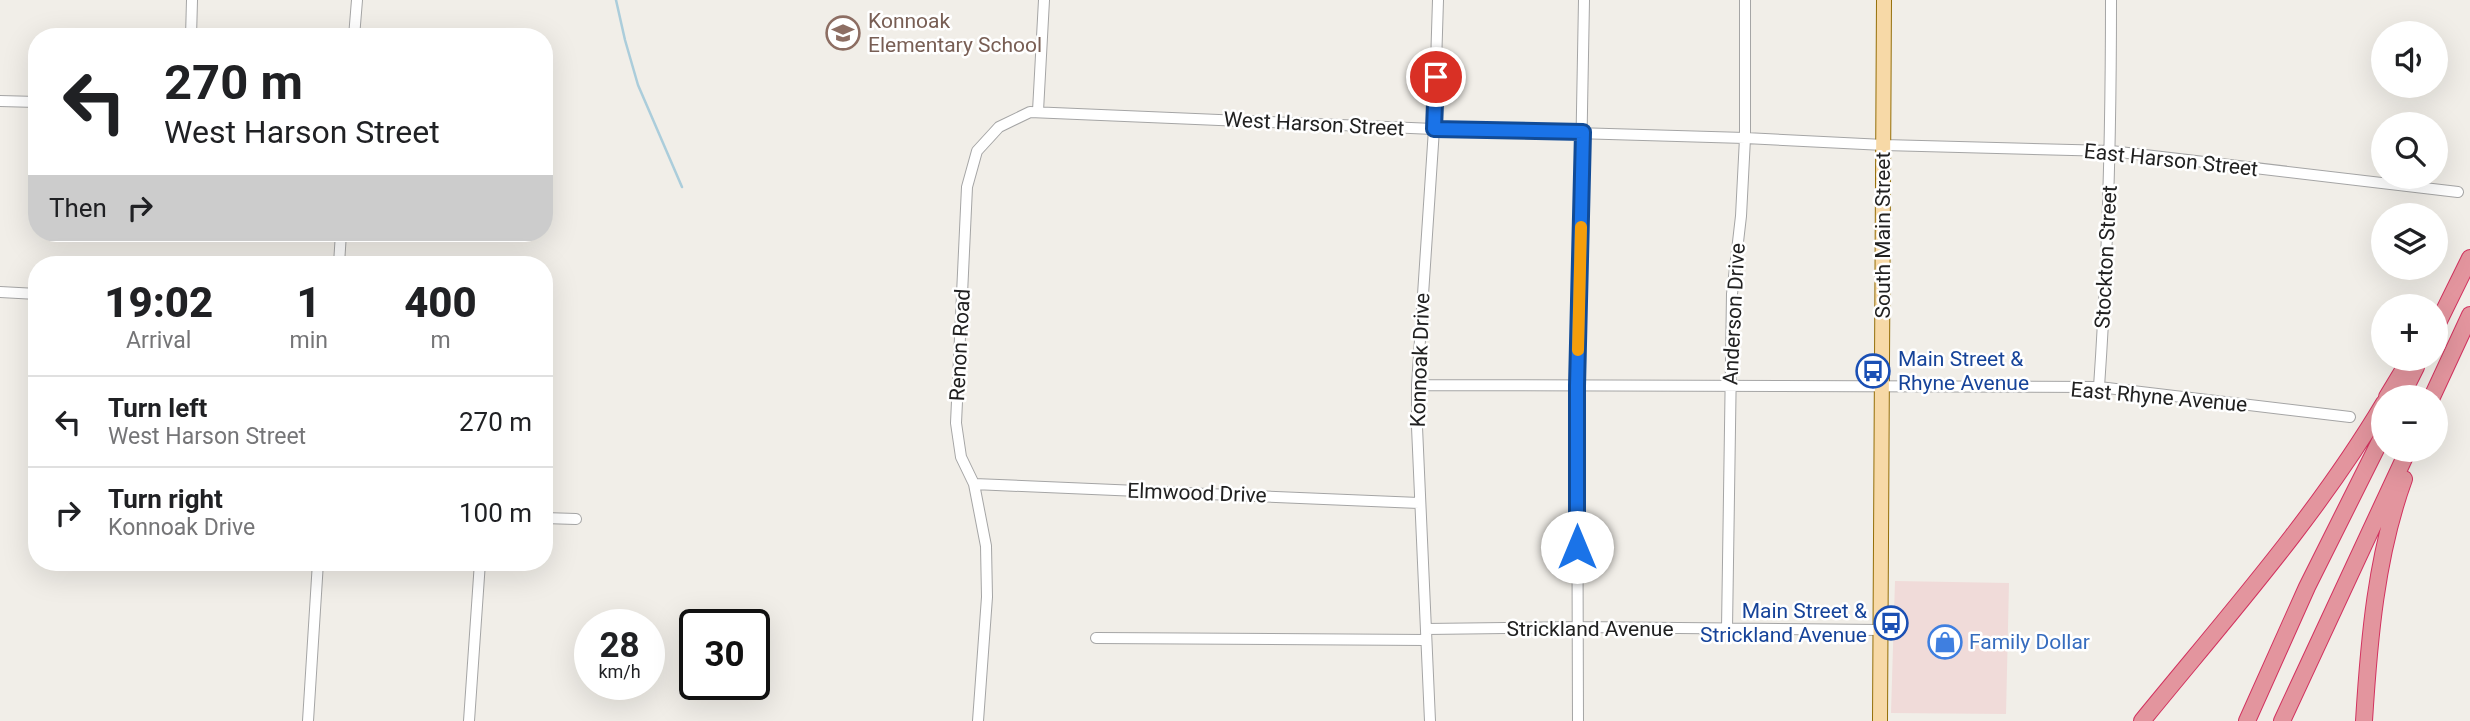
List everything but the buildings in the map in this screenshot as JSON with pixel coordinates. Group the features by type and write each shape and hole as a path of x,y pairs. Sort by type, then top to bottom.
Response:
{"highway":[{"path":"2448,295 2470,258"},
{"path":"2448,303 2470,258"},
{"path":"2438,385 2470,316"},
{"path":"2142,721 2284,546 2371,424"},
{"path":"2247,721 2307,587 2371,459"},
{"path":"2282,721 2402,462"},
{"path":"2364,721 2369,642 2390,516 2410,462"}],"main road":[{"name":"South Main Street","path":"1881,721 1884,0"}],"street":[{"path":"191,28 192,0"},
{"path":"354,28 356,0"},
{"path":"1038,111 1044,0"},
{"name":"Konnoak Drive","path":"1430,721 1419,503 1417,385 1434,129 1438,0"},
{"path":"1578,721 1577,386 1584,0"},
{"name":"Anderson Drive","path":"1727,629 1731,294 1741,216 1745,138 1745,0"},
{"name":"Stockton Street","path":"2099,387 2106,286 2111,0"},
{"path":"0,101 28,102"},
{"name":"West Harson Street","path":"1038,111 1884,145"},
{"name":"Renon Road","path":"978,721 987,597 986,546 974,484 961,457 956,423 967,187 977,151 999,127 1030,112 1038,111"},
{"name":"East Harson Street","path":"1884,145 2110,151 2458,192"},
{"path":"0,292 28,294"},
{"name":"East Rhyne Avenue","path":"1417,385 2099,387 2350,417"},
{"name":"Elmwood Drive","path":"974,484 1419,503"},
{"path":"553,518 576,519"},
{"path":"308,721 317,571"},
{"path":"469,721 479,571"},
{"name":"Strickland Avenue","path":"1096,638 1426,635 1577,627 1880,630"}],"shaded area":[{"path":"1895,581 2009,583 2006,714 1891,713"}],"waterway":[{"path":"616,0 638,85 682,187"}],"slow traffic":[{"path":"1578,350 1581,227"}],"place":[{"name":"Konnoak Elementary School","path":"843,33"},
{"name":"Main Street & Rhyne Avenue","path":"1873,371"},
{"name":"Main Street & Strickland Avenue","path":"1891,623"},
{"name":"Family Dollar","path":"1945,642"}],"route":[{"path":"1436,77 1434,129 1583,132 1577,386 1577,547"}]}
